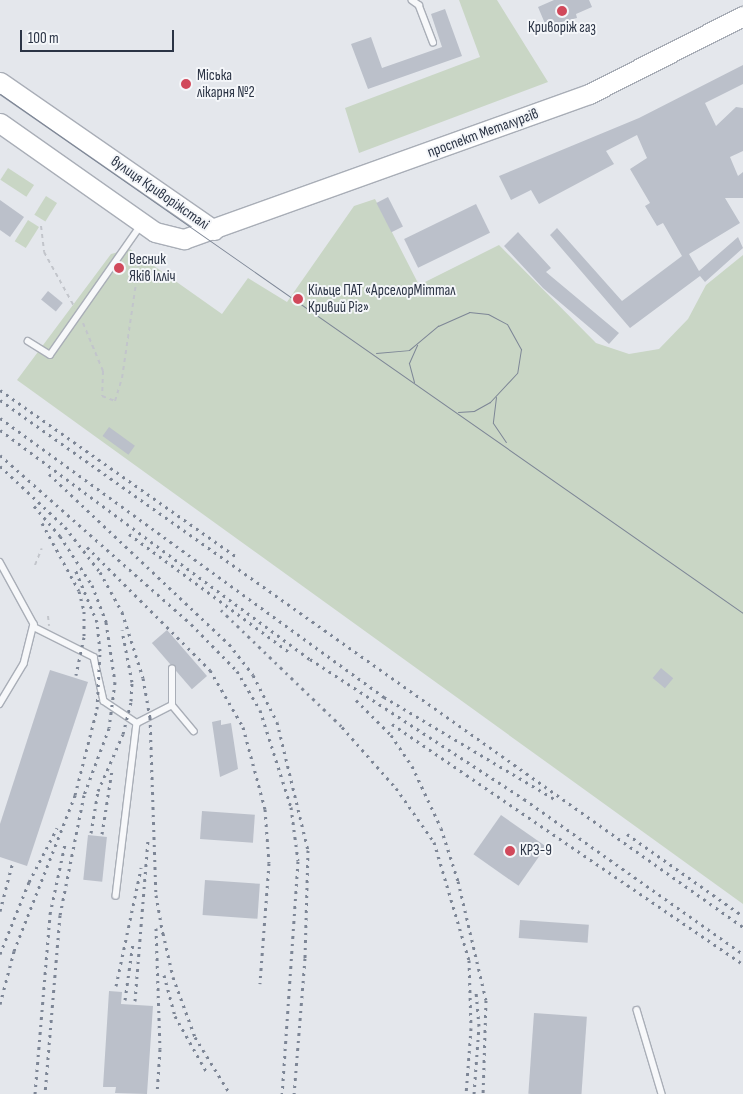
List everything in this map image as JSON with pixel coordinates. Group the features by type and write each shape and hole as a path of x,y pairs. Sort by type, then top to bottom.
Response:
{"main road":[{"name":"проспект Металургів","path":"214,230 589,94 743,16"},
{"name":"вулиця Криворіжсталі","path":"0,82 214,230"},
{"name":"вулиця Криворіжсталі","path":"0,123 142,223 172,239 214,230"}],"lane":[{"path":"412,0 419,5 432,42"},
{"path":"28,341 50,355 142,223"},
{"path":"0,562 34,627 94,657 104,701 138,724"},
{"path":"0,704 24,664 34,627"},
{"path":"172,669 172,706 194,731"},
{"path":"138,724 172,706"},
{"path":"116,896 138,724"},
{"path":"637,1010 662,1094"}],"path":[{"path":"102,396 115,401 122,378 140,256"},
{"path":"35,565 42,548"}],"green space":[{"path":"459,0 497,0 548,82 359,153 345,108 480,57"},
{"path":"8,168 34,185 26,197 0,180"},
{"path":"46,196 57,203 45,222 34,215"},
{"path":"375,199 419,285 499,245 596,343 629,354 659,349 688,319 706,285 743,255 743,904 17,380 111,254 130,249 222,314 248,278 287,302 354,206"},
{"path":"28,220 39,227 26,248 15,241"}],"building":[{"name":"Криворіж газ","path":"554,0 589,0 592,7 576,14 577,18 546,26 538,7"},
{"path":"445,9 462,56 368,89 351,44 371,37 382,68 442,47 431,14"},
{"path":"743,65 743,84 705,103 716,126 736,107 743,108 743,151 730,157 738,176 743,172 743,198 725,198 740,223 689,254 699,271 738,237 743,248 705,282 700,276 630,328 550,235 557,228 622,301 682,256 663,223 657,226 645,206 650,203 630,169 647,158 637,135 606,151 614,164 539,204 531,190 511,200 499,176 639,118"},
{"path":"388,197 403,226 391,232 376,203"},
{"path":"0,200 24,217 10,237 0,230"},
{"path":"476,204 490,233 418,268 404,239"},
{"path":"518,232 551,268 546,272 619,333 609,344 543,288 504,246"},
{"path":"48,291 63,303 56,312 41,300"},
{"path":"109,427 135,446 128,455 103,436"},
{"path":"167,630 207,676 192,689 152,643"},
{"path":"661,668 673,678 665,688 653,678"},
{"path":"50,670 88,682 27,866 0,857 0,824"},
{"path":"221,720 221,725 231,723 238,769 220,777 212,722"},
{"path":"202,811 255,815 253,843 200,839"},
{"name":"КРЗ-9","path":"501,815 546,847 519,886 473,854"},
{"path":"88,835 107,837 102,882 83,880"},
{"path":"205,880 260,884 257,919 203,915"},
{"path":"520,920 589,925 588,943 519,938"},
{"path":"109,991 122,992 121,1004 153,1006 147,1094 115,1093 116,1087 103,1087"},
{"path":"534,1013 587,1017 581,1094 528,1094"}],"tram line":[{"path":"0,94 743,613"},
{"path":"376,353 409,350 438,326 469,312 488,314 507,324 521,349 517,373 490,402 474,411 458,412"},
{"path":"414,382 409,363 417,345"},
{"path":"496,397 493,423 506,442"}],"railway":[{"path":"0,390 235,556"},
{"path":"0,400 743,927"},
{"path":"0,418 384,697 556,800"},
{"path":"0,430 310,659 524,799 743,954"},
{"path":"0,455 191,624 237,671 260,710 291,807 298,861 282,1094"},
{"path":"0,466 65,527 100,572 122,612 143,678 150,717 156,895 163,933 173,977 195,1037 230,1094"},
{"path":"49,474 229,644 253,675 277,722 308,850 305,958 294,1094"},
{"path":"34,506 60,536 92,585 106,622 115,682 109,728 84,795 60,915 45,1094"},
{"path":"42,523 79,591 84,611 84,637 76,675"},
{"path":"129,534 292,654"},
{"path":"87,547 210,670 243,727 265,809 269,863 260,984"},
{"path":"0,1004 14,951 75,795 97,709 100,651 97,622 75,569"},
{"path":"221,610 342,727 396,788 434,842 469,960 471,1028 466,1094"},
{"path":"91,833 98,791 123,734 131,701 132,682 122,630"},
{"path":"356,700 391,735 412,766 441,828 458,881 486,1000 483,1094"},
{"path":"392,724 743,964"},
{"path":"102,834 112,770"},
{"path":"0,954 29,882 57,828"},
{"path":"627,834 743,916"},
{"path":"135,1001 148,839"},
{"path":"35,1094 50,914 65,844"},
{"path":"0,911 12,865"},
{"path":"116,986 141,868"},
{"path":"156,928 160,1049 157,1094"},
{"path":"125,1000 133,943"},
{"path":"164,975 175,1016 206,1071"},
{"path":"474,1094 479,1026 476,989"}],"place":[{"name":"Криворіж газ","path":"562,11"},
{"name":"Міська лікарня №2","path":"186,84"},
{"name":"Весник Яків Ілліч","path":"119,268"},
{"name":"Кільце ПАТ «АрселорМіттал Кривий Ріг»","path":"298,299"},
{"name":"КРЗ-9","path":"510,851"}]}
